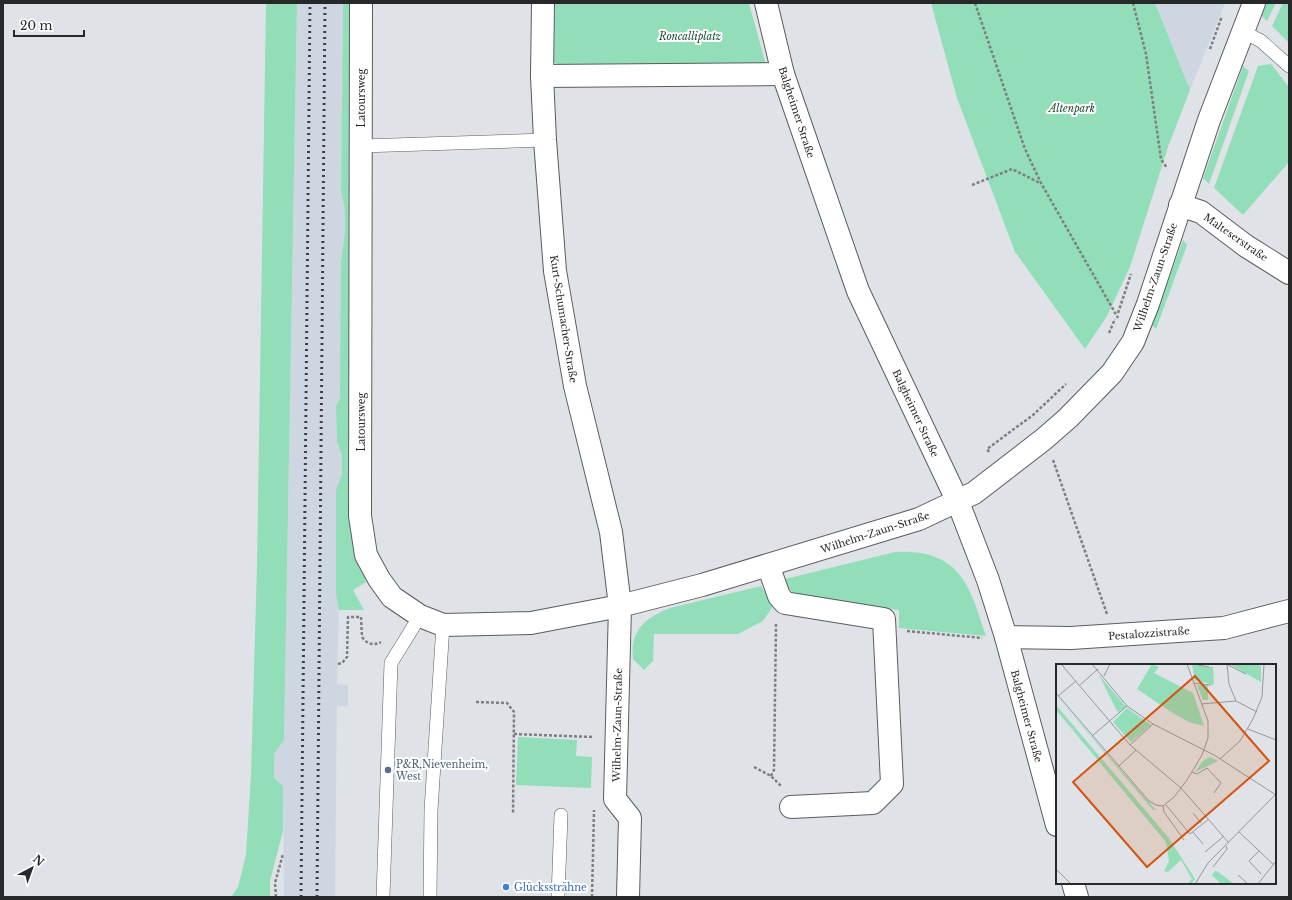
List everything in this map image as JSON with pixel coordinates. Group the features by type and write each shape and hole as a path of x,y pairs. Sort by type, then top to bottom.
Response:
{"street":[{"name":"Latoursweg","path":"361,3 360,516 366,555 379,579 392,597 420,616 443,624 531,623 620,606"},
{"name":"Kurt-Schumacher-Straße","path":"542,3 542,76 545,140 555,271 575,386 611,532 620,606"},
{"name":"Balgheimer Straße","path":"766,3 783,74 858,291 958,502 988,580 1006,639 1056,821"},
{"name":"Wilhelm-Zaun-Straße","path":"628,897 630,818 615,799 620,606 702,585 919,519 958,502 974,493 1044,439 1088,398 1112,373 1133,342 1148,304 1180,205 1242,30 1254,3"},
{"path":"542,76 783,74"},
{"name":"Malteserstraße","path":"1180,205 1201,212 1246,246 1289,273"},
{"path":"768,565 779,596 785,603 884,619 885,629 892,784 873,803 791,807"},
{"name":"Pestalozzistraße","path":"1006,639 1071,638 1224,628 1289,611"},
{"path":"1073,884 1076,897"}],"lane":[{"path":"1242,30 1261,41 1289,66"},
{"path":"361,146 545,140"},
{"path":"383,897 391,663 420,616"},
{"path":"430,897 431,810 443,624"},
{"path":"558,897 561,815"}],"path":[{"path":"975,3 1025,149 1041,183 1133,342"},
{"path":"1133,3 1146,54 1161,159 1167,168"},
{"path":"1209,50 1225,9"},
{"path":"1165,176 1170,161"},
{"path":"972,185 1012,169 1041,183"},
{"path":"1107,338 1133,271"},
{"path":"1002,471 986,449 1033,415 1069,381"},
{"path":"1055,464 1114,635"},
{"path":"771,776 774,770 776,624 785,603"},
{"path":"338,664 342,663 347,657 348,617 361,617 362,637 369,643 376,644 384,639 400,649"},
{"path":"885,629 1006,639"},
{"path":"476,702 507,703 514,712 513,814"},
{"path":"514,734 617,738"},
{"path":"754,766 771,776 782,787 791,807"},
{"path":"592,897 594,808"},
{"path":"276,897 275,883 283,854"}],"shaded area":[{"path":"297,3 343,3 341,191 345,210 345,232 340,398 336,406 337,441 342,456 342,474 336,490 336,595 339,610 337,684 348,685 348,706 337,706 335,897 284,897 283,786 274,778 274,754 284,740"},
{"path":"1155,3 1225,3 1190,90"}],"green space":[{"path":"266,3 297,3 284,740 274,754 274,778 283,786 283,831 270,881 270,897 231,897 238,887 246,855 251,775 257,565"},
{"path":"343,3 350,3 359,558 366,582 353,590 364,610 339,610 336,595 336,490 342,474 342,456 337,441 336,406 340,398 341,262 345,232 345,210 341,191"},
{"name":"Roncalliplatz","path":"555,3 749,3 767,69 562,67 554,62"},
{"name":"Altenpark","path":"931,3 1155,3 1190,90 1168,147 1130,267 1107,316 1085,349 1015,252 957,98"},
{"path":"1267,3 1276,3 1267,21 1261,15"},
{"path":"1283,3 1289,3 1289,43 1272,26"},
{"path":"1271,64 1289,87 1289,162 1243,215 1214,188 1258,66"},
{"path":"1243,66 1249,71 1209,184 1203,178"},
{"path":"1183,240 1187,245 1156,329 1152,325"},
{"path":"895,552 916,553 933,556 947,563 958,573 973,600 986,636 899,628 899,610 801,596 791,591 785,583 785,579"},
{"path":"761,586 773,606 763,621 738,634 654,634 653,661 644,670 633,659 634,640 637,633 641,626 653,616 670,608"},
{"path":"518,737 577,740 576,756 592,757 591,788 516,785"}],"railway":[{"path":"301,897 310,3"},
{"path":"317,897 325,3"}],"place":[{"name":"P&R,Nievenheim, West","path":"388,770"},
{"name":"Glückssträhne","path":"506,887"}]}
